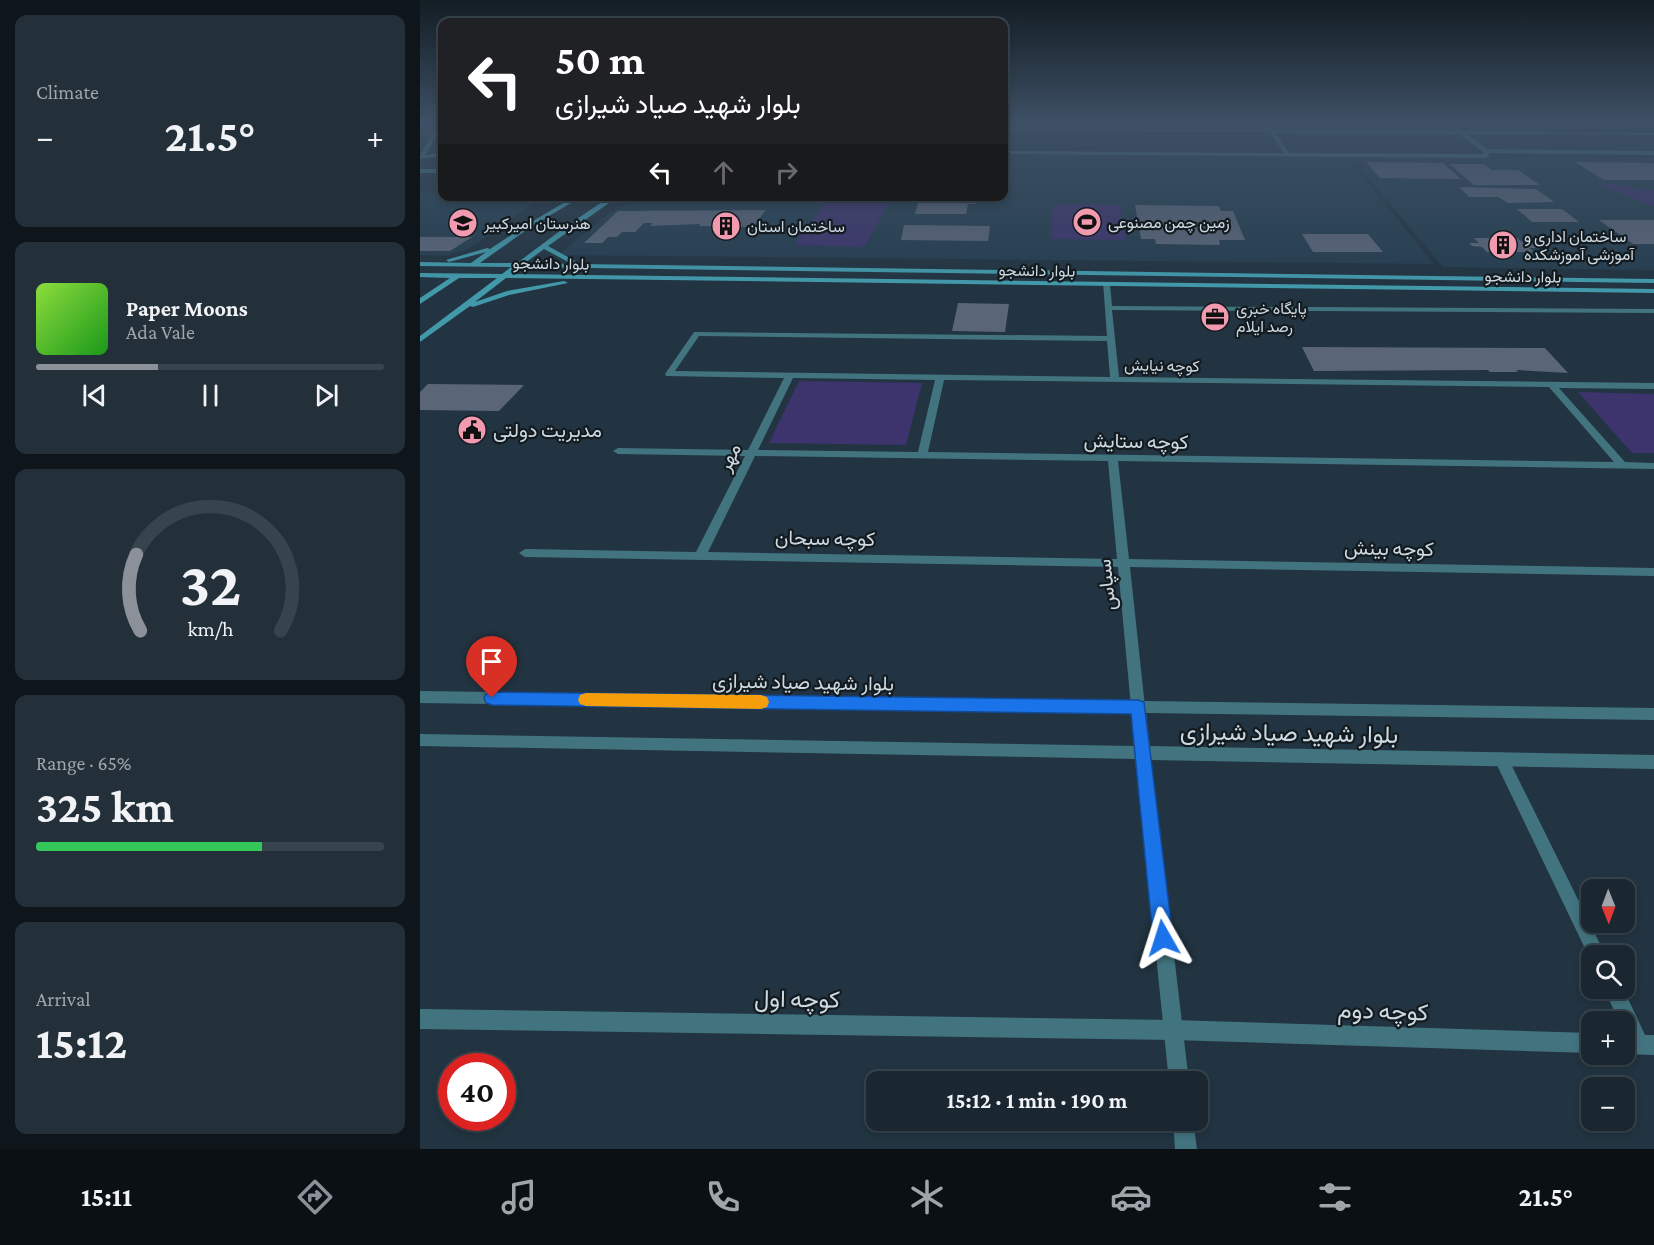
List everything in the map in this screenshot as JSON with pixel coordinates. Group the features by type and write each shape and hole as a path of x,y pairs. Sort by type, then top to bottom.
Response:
{"main road":[{"path":"420,302 530,225 571,201"},
{"path":"420,340 570,226 608,201"},
{"path":"421,264 461,257 500,246"},
{"path":"543,246 563,259 588,267"},
{"name":"بلوار دانشجو","path":"421,264 1654,281"},
{"name":"بلوار دانشجو","path":"420,275 1654,291"},
{"path":"458,311 507,293 598,278"}],"street":[{"path":"1106,284 1115,380"},
{"path":"1108,308 1654,311"},
{"name":"كوچه نيايش","path":"1112,339 697,334 669,374 1654,386"},
{"name":"مهر","path":"700,556 790,375"},
{"path":"922,456 940,377"},
{"path":"1552,385 1623,466"},
{"name":"کوچه ستایش","path":"618,451 1654,466"},
{"name":"سپاس","path":"1113,458 1178,1071"},
{"name":"کوچه سبحان","path":"525,553 1124,563"},
{"name":"کوچه بینش","path":"1124,563 1654,572"},
{"name":"بلوار شهید صیاد شیرازی","path":"420,697 1654,714"},
{"name":"بلوار شهید صیاد شیرازی","path":"420,740 1654,762"},
{"path":"1501,759 1592,945"},
{"path":"1618,999 1640,1045"},
{"name":"کوچه اول","path":"420,1019 1173,1030"},
{"name":"کوچه دوم","path":"1173,1030 1581,1043"},
{"path":"1184,1131 1186,1149"}],"shaded area":[{"path":"1008,177 1363,177 1434,264 558,255 608,214 633,201 1008,201"},
{"path":"1367,177 1654,177 1654,270 1443,267"},
{"path":"1608,184 1654,190 1654,206 1602,186"},
{"name":"هنرستان امیرکبیر","path":"420,191 438,191 438,201 537,201 468,249 445,256 420,255"},
{"path":"826,201 890,201 864,247 794,245"},
{"name":"زمین چمن مصنوعی","path":"1053,204 1120,205 1126,240 1051,239"},
{"path":"799,381 922,383 906,445 769,443"},
{"path":"1578,392 1654,394 1654,453 1632,453"}],"building":[{"path":"1379,177 1458,177 1461,179"},
{"path":"1464,177 1528,177 1540,185 1474,185"},
{"path":"1599,177 1654,177 1654,180 1604,180"},
{"path":"1459,187 1536,189 1554,202 1508,203 1498,197 1469,197"},
{"path":"908,201 976,201 975,204 968,204 966,214 915,214 918,203 908,203"},
{"path":"1135,205 1219,206 1221,211 1233,211 1245,240 1219,240 1220,245 1156,244 1155,239 1141,239"},
{"path":"1517,209 1562,209 1579,222 1532,222"},
{"name":"ساختمان استان","path":"766,210 753,227 699,226 700,224 650,226 653,223 644,223 635,232 622,232 617,237 608,237 602,243 584,243 618,211"},
{"path":"1599,220 1654,220 1654,244 1633,244"},
{"path":"904,225 990,226 988,241 901,240"},
{"path":"1302,234 1368,234 1383,252 1313,252"},
{"path":"420,237 472,237 450,251 420,251"},
{"name":"ساختمان اداری و آموزشی آموزشکده","path":"1474,238 1517,238 1525,244 1535,244 1540,248 1529,248 1534,252 1487,252 1482,247 1472,246 1469,243 1479,243"},
{"path":"958,303 1009,304 1005,332 952,331"},
{"path":"1302,347 1545,348 1568,373 1516,370 1518,372 1490,372 1488,370 1314,371"},
{"path":"428,384 524,385 499,411 420,410 420,392"}],"slow traffic":[{"path":"586,700 761,702"}],"place":[{"name":"زمین چمن مصنوعی","path":"1087,222"},
{"name":"هنرستان امیرکبیر","path":"463,223"},
{"name":"ساختمان استان","path":"726,226"},
{"name":"ساختمان اداری و آموزشی آموزشکده","path":"1503,245"},
{"name":"پایگاه خبری رصد ایلام","path":"1215,317"},
{"name":"مدیریت دولتی","path":"472,430"}],"route":[{"path":"492,698 1138,707 1163,938"}]}
